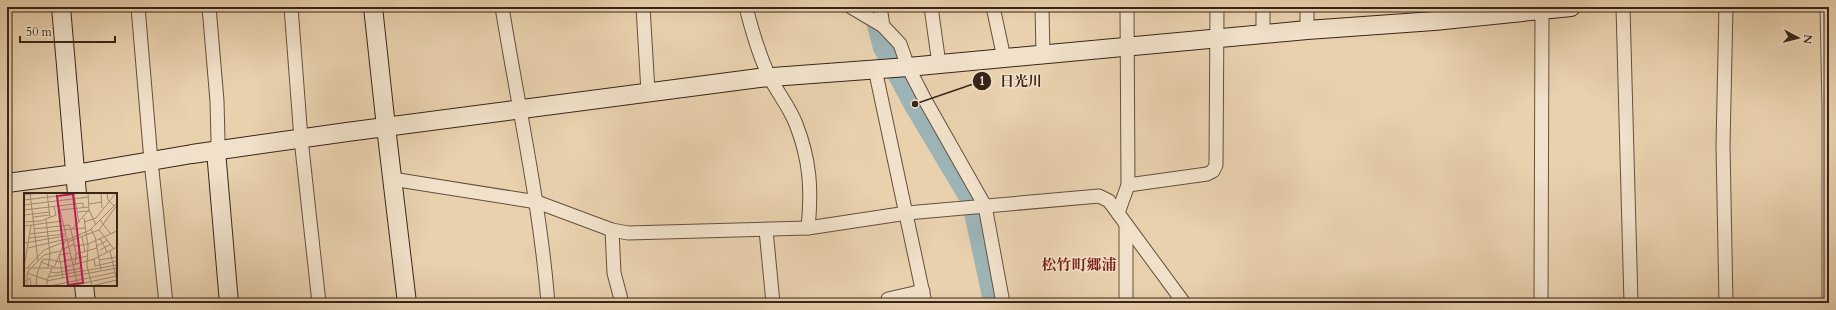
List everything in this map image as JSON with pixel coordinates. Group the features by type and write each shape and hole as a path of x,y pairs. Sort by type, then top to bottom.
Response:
{"street":[{"path":"61,7 77,193"},
{"path":"138,7 151,161 166,303"},
{"path":"209,7 217,101 218,141 216,151 229,303"},
{"path":"291,7 301,139 319,303"},
{"path":"373,7 407,303"},
{"path":"502,7 519,109 537,202 548,303"},
{"path":"643,7 648,92"},
{"path":"746,7 754,40 770,77 780,92 796,123 806,154 811,183 808,228"},
{"path":"851,7 880,24 900,44 901,68 979,206 1003,303"},
{"path":"880,7 880,24"},
{"path":"931,7 939,64"},
{"path":"993,7 1004,58"},
{"path":"1042,7 1043,55"},
{"path":"1118,213 1128,185 1127,7"},
{"path":"1128,185 1208,174 1213,171 1216,165 1217,7"},
{"path":"1263,7 1263,34"},
{"path":"1307,7 1307,30"},
{"path":"7,183 386,127 770,77 901,68 1217,38 1370,26 1517,10 1571,7"},
{"path":"1623,7 1631,303"},
{"path":"1726,7 1723,145 1726,303"},
{"path":"1827,7 1829,107 1829,303"},
{"path":"1541,303 1542,9"},
{"path":"875,70 924,297 888,299"},
{"path":"392,180 537,202 612,230 628,233 808,228 907,213 1099,196 1109,201 1184,303"},
{"path":"1126,225 1126,303"},
{"path":"612,230 614,272 622,303"},
{"path":"766,230 773,303"},
{"path":"84,286 86,303"}],"waterway":[{"path":"874,7 884,46 915,104 973,201 995,303"}],"place":[{"name":"日光川","path":"915,104"}],"district":[{"name":"松竹町郷浦","path":"1079,265"}]}
